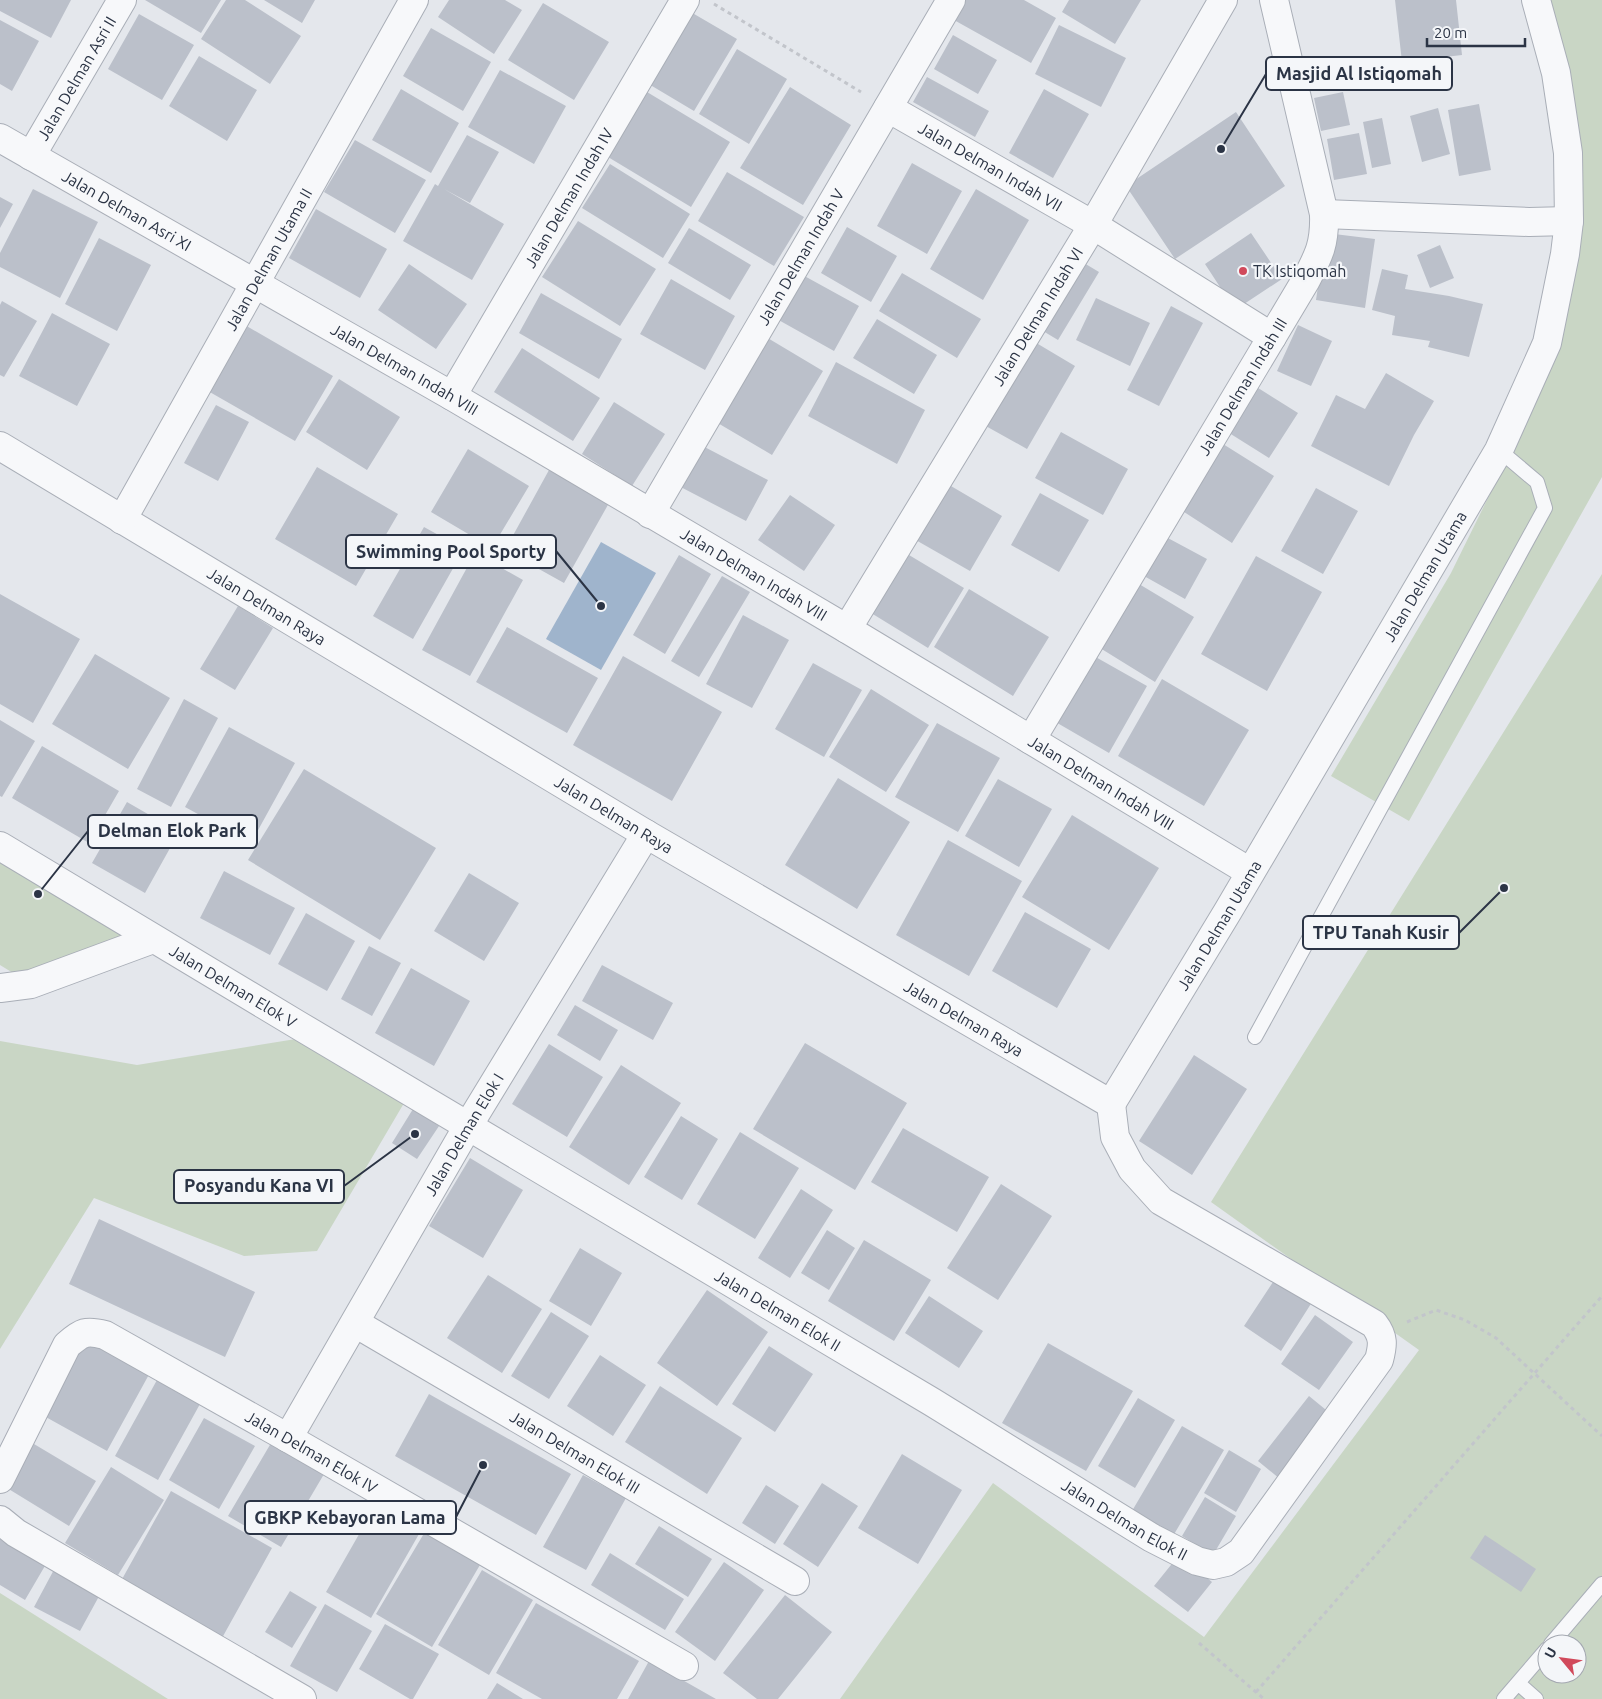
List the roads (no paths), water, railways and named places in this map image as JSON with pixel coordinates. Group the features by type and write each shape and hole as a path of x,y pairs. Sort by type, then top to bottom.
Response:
{"street":[{"name":"Jalan Delman Asri II","path":"30,156 122,0"},
{"name":"Jalan Delman Utama II","path":"122,520 414,0"},
{"name":"Jalan Delman Indah IV","path":"452,396 685,0"},
{"name":"Jalan Delman Indah V","path":"650,514 951,0"},
{"name":"Jalan Delman Indah VI","path":"846,630 1093,225 1223,0"},
{"name":"Jalan Delman Indah III","path":"1031,740 1306,280 1321,250 1325,228 1324,214 1274,0"},
{"name":"Jalan Delman Utama","path":"1111,1104 1499,450 1546,343 1565,254 1569,221 1568,153 1558,82 1536,0"},
{"name":"Jalan Delman Indah VII","path":"888,108 1093,225 1272,337"},
{"name":"Jalan Delman Asri XI","path":"0,138 255,284"},
{"path":"1324,214 1529,222 1569,221"},
{"name":"Jalan Delman Indah VIII","path":"255,284 452,396 1250,872"},
{"name":"Jalan Delman Raya","path":"0,446 646,834 1111,1104"},
{"name":"Jalan Delman Elok I","path":"288,1438 468,1126 646,834"},
{"name":"Jalan Delman Elok V","path":"0,846 468,1126"},
{"path":"0,988 32,984 153,938"},
{"name":"Jalan Delman Elok II","path":"468,1126 924,1397 1152,1538 1197,1561 1213,1565 1226,1562 1240,1552 1379,1360 1383,1342 1381,1333 1374,1324 1161,1201 1132,1169 1115,1137 1111,1104"},
{"name":"Jalan Delman Elok III","path":"355,1323 795,1582"},
{"name":"Jalan Delman Elok IV","path":"0,1479 67,1345 80,1334 92,1331 105,1335 288,1438 684,1666"},
{"path":"0,1520 16,1533 302,1699"}],"lane":[{"path":"1255,1036 1545,508 1538,482 1499,450"},
{"path":"1560,1634 1602,1584"},
{"path":"1504,1699 1537,1661"},
{"path":"1518,1683 1536,1699"}],"water":[{"path":"601,542 656,573 601,670 546,639"}],"place":[{"name":"Masjid Al Istiqomah","path":"1221,149"},
{"name":"TK Istiqomah","path":"1243,271"},
{"name":"Swimming Pool Sporty","path":"601,606"},
{"name":"TPU Tanah Kusir","path":"1504,888"},
{"name":"Delman Elok Park","path":"38,894"},
{"name":"Posyandu Kana VI","path":"415,1134"},
{"name":"GBKP Kebayoran Lama","path":"483,1465"}]}
